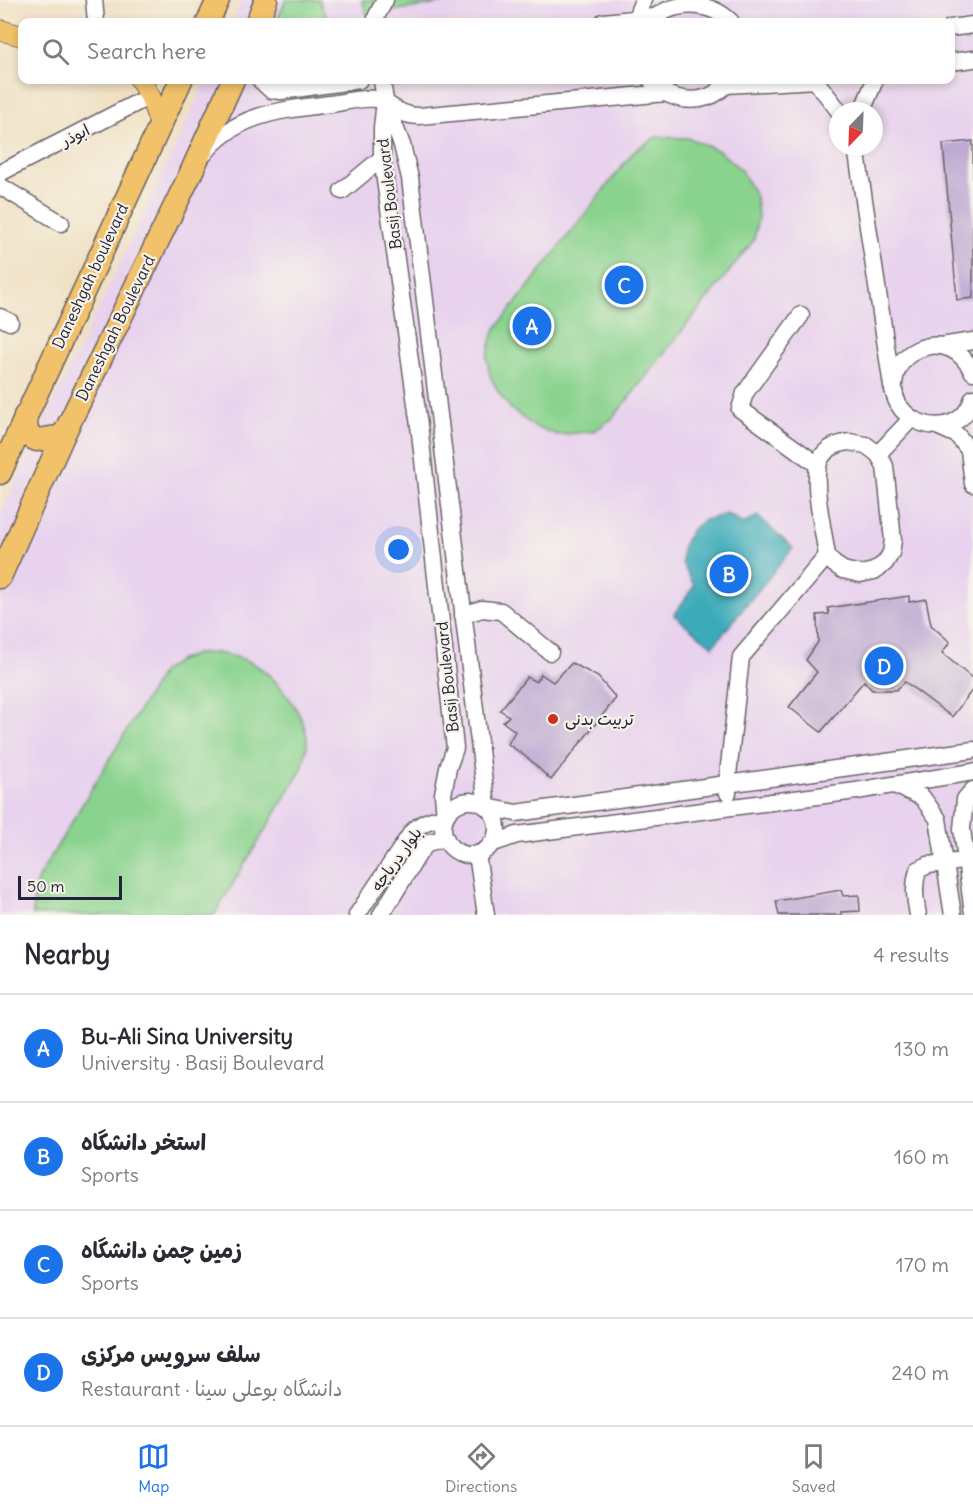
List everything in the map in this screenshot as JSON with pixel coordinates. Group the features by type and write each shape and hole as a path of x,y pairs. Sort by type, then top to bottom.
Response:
{"highway":[{"path":"210,18 218,0"},
{"path":"259,18 266,0"},
{"name":"Daneshgah boulevard","path":"0,473 179,84"},
{"name":"Daneshgah Boulevard","path":"0,577 63,436 189,177 231,84"},
{"path":"25,416 28,436 37,440 63,436"}],"main road":[{"path":"0,30 18,35"},
{"path":"145,88 160,124"}],"street":[{"path":"94,0 96,18"},
{"path":"376,18 385,0"},
{"path":"643,0 647,18"},
{"path":"650,18 682,1 704,3 728,12"},
{"path":"955,27 973,25"},
{"path":"955,61 973,59"},
{"path":"265,84 272,90 281,91 331,84"},
{"path":"383,84 385,101"},
{"path":"656,84 666,93 679,99 694,100 708,97 726,84"},
{"path":"819,84 832,102"},
{"path":"866,102 873,84"},
{"name":"ابوذر","path":"0,173 145,88"},
{"path":"189,177 198,161 214,142 236,126 267,114 291,109 370,99 385,101 405,114 419,116 666,93"},
{"name":"Basij Boulevard","path":"385,101 381,141 382,158 420,433 455,748 443,794 445,817"},
{"name":"Basij Boulevard","path":"385,101 402,145 410,178 487,807"},
{"path":"857,156 892,386 901,409 911,419 923,425 937,426 951,423 963,416 973,398"},
{"path":"342,191 382,158"},
{"path":"0,186 61,223"},
{"path":"801,315 745,393 740,409 818,465"},
{"path":"895,396 894,383 897,370 904,359 915,350 928,346 973,341"},
{"path":"941,346 961,355 973,372"},
{"path":"878,454 911,419"},
{"path":"937,426 957,435 969,450 973,484"},
{"path":"849,442 866,445 878,454 885,466 893,540 891,553 885,563 874,571 860,574 843,570 827,556 816,483 818,465 828,449 838,444 849,442"},
{"path":"730,807 727,784 741,657 827,556"},
{"path":"463,615 482,609 501,612 550,652"},
{"path":"487,807 493,814 497,829 491,844 477,854 459,852 451,847 443,832 445,817 456,805 464,802 472,801 487,807 516,813 973,750"},
{"path":"491,844 517,835 893,785 973,772"},
{"path":"893,785 922,797 938,819 952,915"},
{"path":"973,790 964,799 962,830 973,915"},
{"name":"بلوار دریاچه","path":"357,915 419,824 445,817"},
{"name":"بلوار دریاچه","path":"381,915 421,850 429,842 446,840"},
{"path":"477,854 486,915"},
{"path":"918,915 914,892 918,870 927,865 966,861"}],"shaded area":[{"path":"242,0 973,0 973,915 0,915 0,515 204,84 955,84 955,18 234,18"}],"green space":[{"path":"286,0 320,0 322,9 329,18 278,18"},
{"path":"362,0 462,0 367,15"},
{"path":"656,137 689,138 719,151 741,170 756,197 758,217 754,240 613,418 594,431 558,435 535,427 511,409 490,376 487,357 494,331 634,151"},
{"path":"216,653 248,661 280,686 302,720 307,742 302,769 214,915 33,915 34,893 38,878 162,672 178,661 196,654"}],"water":[{"path":"727,514 744,524 757,516 793,548 713,646 674,615 694,586 682,563 682,548 692,529 705,520"}],"building":[{"path":"973,141 973,298 957,300 943,144"},
{"path":"909,596 909,602 926,599 931,625 950,642 942,653 973,679 973,689 952,717 905,682 896,690 872,690 864,681 821,732 789,707 817,672 806,660 818,642 817,615 829,614 828,608"},
{"name":"تربیت بدنی","path":"572,663 598,677 616,698 551,780 529,759 508,744 515,731 503,722 509,716 500,710 527,677 536,682 541,674 553,682"},
{"path":"841,890 843,896 859,895 860,911 841,912 842,915 779,915 776,901"}],"place":[{"name":"زمین چمن دانشگاه","path":"624,285"},
{"name":"Bu-Ali Sina University","path":"532,326"},
{"name":"استخر دانشگاه","path":"729,574"},
{"name":"سلف سرویس مرکزی","path":"884,666"},
{"name":"تربیت بدنی","path":"553,719"}]}
